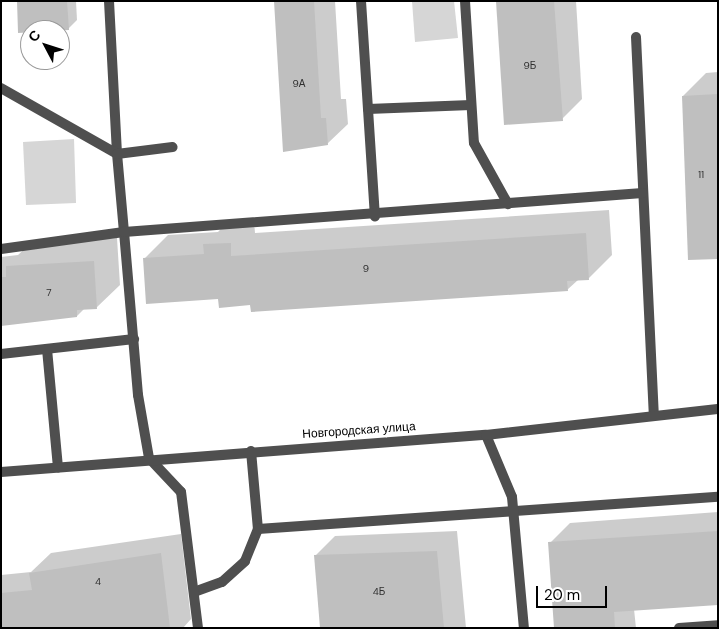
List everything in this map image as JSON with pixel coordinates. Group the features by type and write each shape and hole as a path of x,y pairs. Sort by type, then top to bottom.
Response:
{"street":[{"path":"109,1 117,154 134,339 148,458 182,492 198,628"},
{"path":"361,1 375,216"},
{"path":"465,1 474,143 508,204"},
{"path":"636,37 654,416"},
{"path":"1,88 117,154 173,147"},
{"path":"368,109 471,105"},
{"path":"1,249 124,232 375,216 643,193"},
{"path":"1,354 134,339"},
{"path":"47,349 58,467"},
{"name":"Новгородская улица","path":"1,472 148,458 486,435 718,409"},
{"path":"486,435 512,497 524,628"},
{"path":"194,592 222,582 245,561 258,529 250,451"},
{"path":"258,529 514,513 718,497"},
{"path":"679,628 718,625"}],"shaded area":[{"path":"412,1 454,1 458,38 415,42"},
{"path":"74,139 76,203 26,205 23,142"}],"building":[{"path":"17,1 67,1 68,20 20,20 20,33 18,33"},
{"path":"274,1 314,1 321,118 326,118 328,145 283,152"},
{"path":"496,1 554,1 563,121 504,125"},
{"path":"718,94 718,259 688,260 682,96"},
{"path":"586,233 589,280 567,281 568,291 251,312 250,305 219,308 218,299 146,304 143,258 204,254 203,244 231,243 231,256"},
{"path":"94,261 97,309 77,310 77,317 1,326 1,277 6,277 6,266"},
{"path":"718,531 718,605 614,612 615,628 554,628 548,542"},
{"path":"437,551 444,628 320,628 314,555"},
{"path":"161,553 170,628 1,628 1,593 32,590 29,573"}]}
